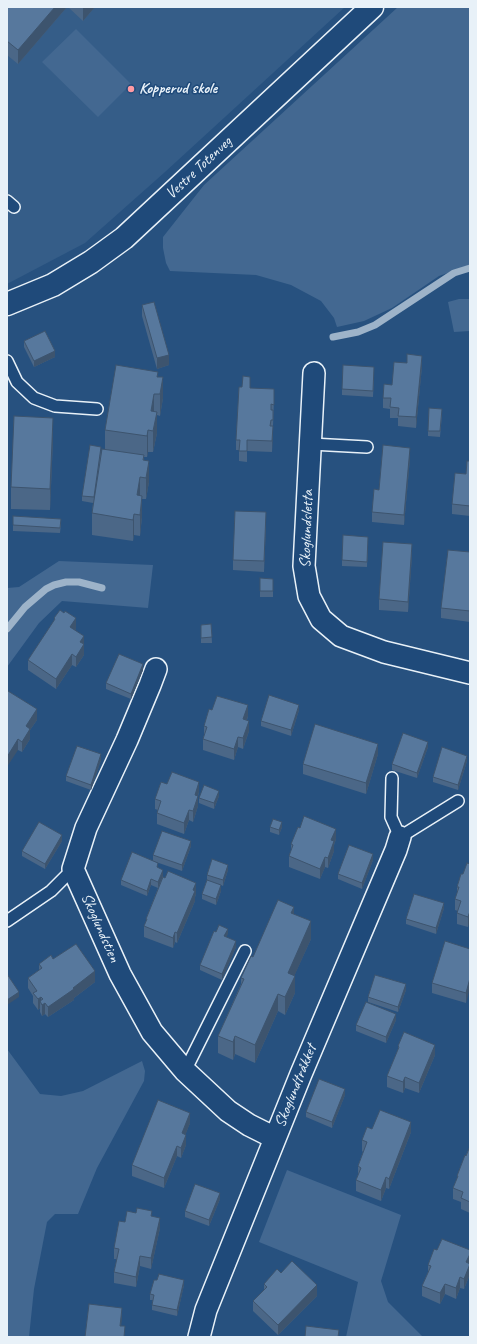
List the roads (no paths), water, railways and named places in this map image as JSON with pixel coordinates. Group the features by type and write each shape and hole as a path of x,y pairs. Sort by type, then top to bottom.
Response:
{"street":[{"name":"Vestre Totenveg","path":"7,304 53,285 91,262 124,238 372,7"},
{"name":"Skoglundsletta","path":"314,372 304,566 309,596 321,619 341,636 384,652 470,673"},
{"path":"73,869 86,828 128,740 156,669"},
{"name":"Skoglundtråkket","path":"199,1337 206,1310 275,1138 396,850 400,837"},
{"name":"Skoglundstien","path":"73,869 120,974 152,1032 185,1071 228,1111 249,1125 275,1138"}],"lane":[{"path":"7,361 17,382 34,398 55,406 97,409"},
{"path":"311,444 366,446"},
{"path":"392,778 391,816 400,837 458,801"},
{"path":"7,921 51,891 73,869"},
{"path":"185,1071 245,951"}],"waterway":[{"path":"333,337 358,332 375,325 454,273 470,268"},
{"path":"7,629 25,607 46,589 54,585 66,582 79,582 102,588"}],"place":[{"name":"Kopperud skole","path":"131,89"}]}
